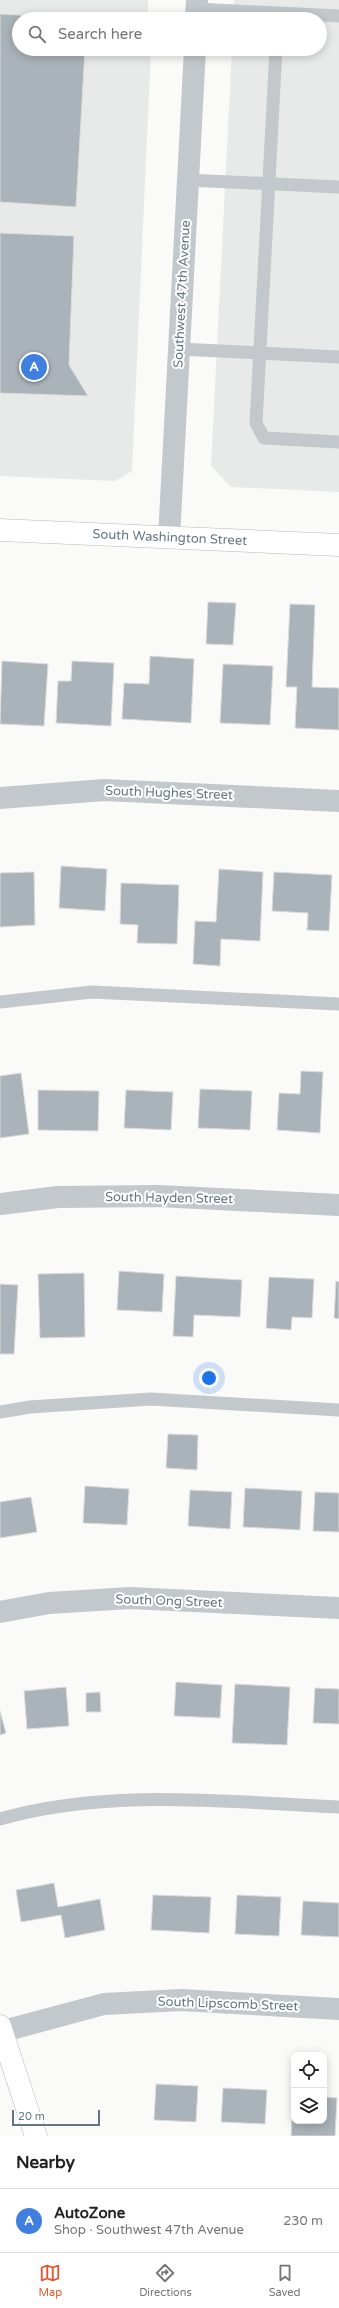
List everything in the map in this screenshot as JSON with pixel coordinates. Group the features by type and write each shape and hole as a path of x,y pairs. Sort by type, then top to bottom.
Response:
{"main road":[{"name":"South Washington Street","path":"0,530 339,545"},
{"path":"1,2030 36,2136"}],"street":[{"name":"Southwest 47th Avenue","path":"169,538 195,56"},
{"name":"South Hughes Street","path":"0,798 104,790 339,801"},
{"name":"South Hayden Street","path":"0,1204 58,1197 158,1196 339,1205"},
{"name":"South Ong Street","path":"0,1612 49,1603 130,1598 339,1608"},
{"name":"South Lipscomb Street","path":"1,2030 104,2004 180,2000 339,2009"}],"lane":[{"path":"197,9 232,12"},
{"path":"327,16 339,16"},
{"path":"276,56 256,423 264,438 339,442"},
{"path":"188,180 339,187"},
{"path":"179,349 339,357"},
{"path":"0,1002 92,992 339,1004"},
{"path":"0,1412 30,1407 151,1399 339,1410"},
{"path":"0,1819 21,1813 95,1802 160,1799 339,1807"}],"shaded area":[{"path":"0,0 148,0 148,12 12,12 12,56 151,56 132,471 115,481 0,476"},
{"path":"234,0 339,0 339,492 231,487 211,466 232,56 327,56 327,12 233,12"}],"building":[{"path":"0,14 12,15 12,56 85,56 76,207 0,202"},
{"path":"0,233 74,236 69,365 88,396 0,393"},
{"path":"208,602 236,603 233,645 206,644"},
{"path":"290,604 315,605 312,687 339,688 339,730 295,728 297,687 286,687"},
{"path":"150,656 194,659 191,723 122,719 124,683 149,684"},
{"path":"2,661 48,664 44,726 0,724"},
{"path":"72,661 114,663 111,726 56,723 58,681 71,681"},
{"path":"223,664 273,666 270,725 220,723"},
{"path":"61,866 107,869 105,911 59,908"},
{"path":"219,869 263,872 260,941 221,939 220,966 193,964 195,921 216,922"},
{"path":"34,872 35,925 0,927 0,873"},
{"path":"274,872 332,875 329,931 307,930 308,913 272,911"},
{"path":"121,883 179,885 177,944 137,943 138,925 120,924"},
{"path":"301,1071 323,1072 320,1133 277,1130 279,1093 300,1094"},
{"path":"21,1073 29,1134 0,1138 0,1076"},
{"path":"200,1089 252,1091 250,1130 198,1128"},
{"path":"38,1090 99,1091 98,1131 38,1130"},
{"path":"126,1090 173,1092 171,1130 124,1128"},
{"path":"119,1271 164,1274 162,1312 117,1310"},
{"path":"84,1273 85,1337 40,1338 38,1274"},
{"path":"176,1276 242,1280 240,1317 194,1315 193,1337 173,1336"},
{"path":"269,1277 314,1279 312,1318 292,1317 291,1330 266,1328"},
{"path":"336,1281 339,1282 339,1319 334,1318"},
{"path":"0,1284 18,1285 14,1354 0,1354"},
{"path":"168,1434 198,1435 197,1470 166,1468"},
{"path":"85,1486 129,1489 127,1525 83,1523"},
{"path":"245,1488 302,1491 300,1530 243,1527"},
{"path":"190,1490 232,1492 230,1529 188,1526"},
{"path":"315,1492 339,1493 339,1532 313,1531"},
{"path":"31,1497 37,1532 0,1538 0,1502"},
{"path":"176,1682 222,1685 220,1718 174,1716"},
{"path":"235,1684 290,1687 287,1745 232,1743"},
{"path":"66,1687 69,1726 27,1729 24,1691"},
{"path":"315,1688 339,1689 339,1724 313,1723"},
{"path":"100,1692 101,1712 86,1712 86,1693"},
{"path":"0,1711 6,1733 0,1735"},
{"path":"54,1883 58,1907 100,1899 105,1930 65,1938 61,1915 21,1922 16,1890"},
{"path":"153,1895 211,1897 209,1933 151,1930"},
{"path":"237,1895 281,1897 279,1936 235,1934"},
{"path":"303,1901 339,1903 339,1937 301,1935"},
{"path":"156,2084 198,2086 196,2122 154,2120"},
{"path":"223,2088 267,2090 265,2124 221,2122"},
{"path":"327,2097 337,2098 335,2136 291,2136 292,2124 327,2124"}],"place":[{"name":"AutoZone","path":"34,367"}]}
